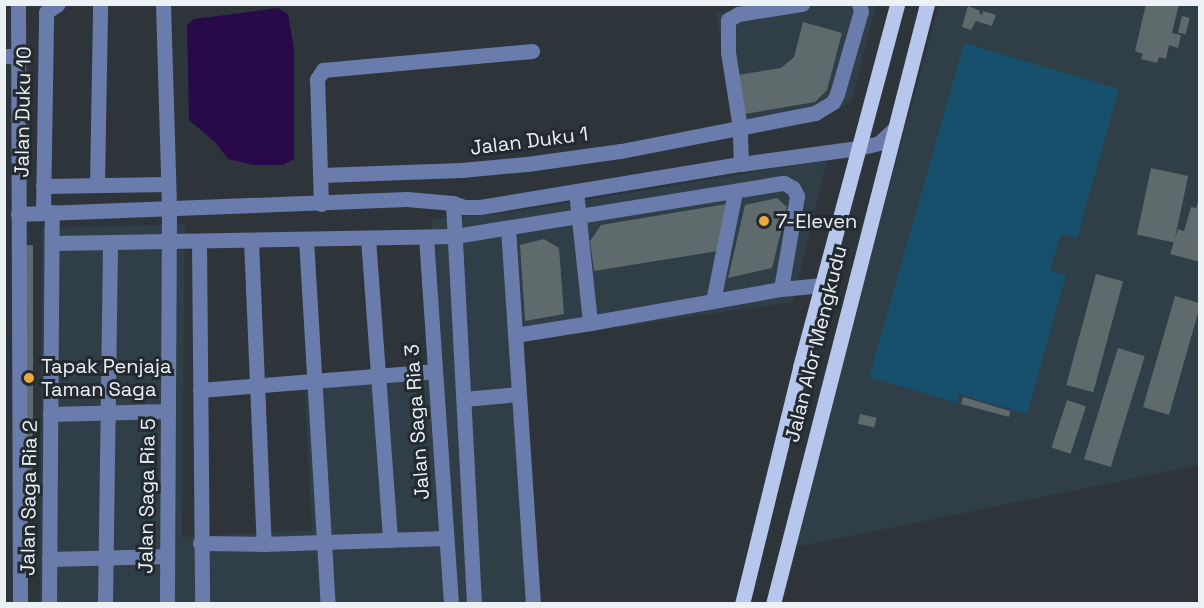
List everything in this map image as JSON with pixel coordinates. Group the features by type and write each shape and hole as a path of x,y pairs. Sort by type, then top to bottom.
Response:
{"main road":[{"name":"Jalan Alor Mengkudu","path":"742,603 800,367 897,4"},
{"name":"Jalan Alor Mengkudu","path":"772,603 927,4"}],"street":[{"path":"18,4 12,56 18,214 20,603"},
{"path":"98,184 100,4"},
{"name":"Jalan Saga Ria 5","path":"163,4 169,208 167,603"},
{"path":"741,164 740,128 726,25 728,20 738,14 802,4"},
{"name":"Jalan Duku 1","path":"321,175 461,171 527,164 621,151 815,113 833,102 861,11 860,4"},
{"name":"Jalan Duku 10","path":"48,213 43,186 52,8"},
{"path":"321,204 317,79 323,70 532,51"},
{"path":"18,214 321,204 407,198 453,203 464,207 480,207 741,164 858,148 879,143 894,129"},
{"path":"52,243 455,236 784,183 793,188 796,196 781,289"},
{"path":"43,186 168,184"},
{"path":"576,191 590,323"},
{"path":"713,301 735,192"},
{"path":"453,203 474,603"},
{"name":"Jalan Saga Ria 2","path":"48,213 52,243 49,603"},
{"path":"508,228 533,603"},
{"name":"Jalan Saga Ria 3","path":"426,237 451,603"},
{"path":"368,238 390,540"},
{"path":"306,239 328,603"},
{"path":"250,240 264,544"},
{"path":"199,241 202,603"},
{"path":"105,603 110,242"},
{"path":"515,335 781,289 823,285"},
{"path":"200,390 434,371"},
{"path":"464,399 519,394"},
{"path":"50,414 168,411"},
{"path":"200,543 326,543 446,538"},
{"path":"49,559 167,556"}],"shaded area":[{"path":"774,4 876,5 852,101 817,122 736,137 716,13"},
{"path":"939,5 1199,5 1199,465 791,548"},
{"path":"278,8 288,14 294,49 294,159 283,165 254,165 228,159 215,142 189,120 187,25 194,19"},
{"path":"964,43 1119,89 1077,238 1061,234 1050,270 1066,275 1027,414 959,394 957,403 869,377"},
{"path":"827,160 793,302 515,342 535,603 40,604 42,228 185,224 182,537 312,530 304,383 442,375 431,219 506,213"}],"building":[{"path":"1146,4 1179,4 1172,33 1181,35 1178,48 1169,45 1166,59 1159,57 1157,63 1141,59 1143,54 1135,51"},
{"path":"968,6 980,11 982,15 983,11 996,15 992,26 976,21 971,30 962,27"},
{"path":"1182,16 1190,18 1186,34 1178,32"},
{"path":"803,22 842,33 827,90 815,102 745,114 738,75 781,68 794,57"},
{"path":"1151,168 1188,176 1174,242 1137,235"},
{"path":"1200,197 1200,262 1170,254 1178,229 1184,231 1191,207 1196,208"},
{"path":"777,198 787,207 772,268 728,278 745,205"},
{"path":"726,204 718,251 594,271 590,241 601,225"},
{"path":"544,239 559,248 564,314 525,321 520,245"},
{"name":"Tapak Penjaja Taman Saga","path":"23,245 33,245 33,511 23,511"},
{"path":"1096,274 1123,281 1093,392 1066,385"},
{"path":"1175,296 1200,303 1200,306 1169,415 1143,407"},
{"path":"1118,348 1145,356 1111,467 1084,459"},
{"path":"963,397 1010,411 1009,417 961,404"},
{"path":"1067,400 1086,406 1071,454 1052,448"},
{"path":"860,414 877,418 874,428 858,424"}],"place":[{"name":"7-Eleven","path":"764,221"},
{"name":"Tapak Penjaja Taman Saga","path":"29,378"}]}
